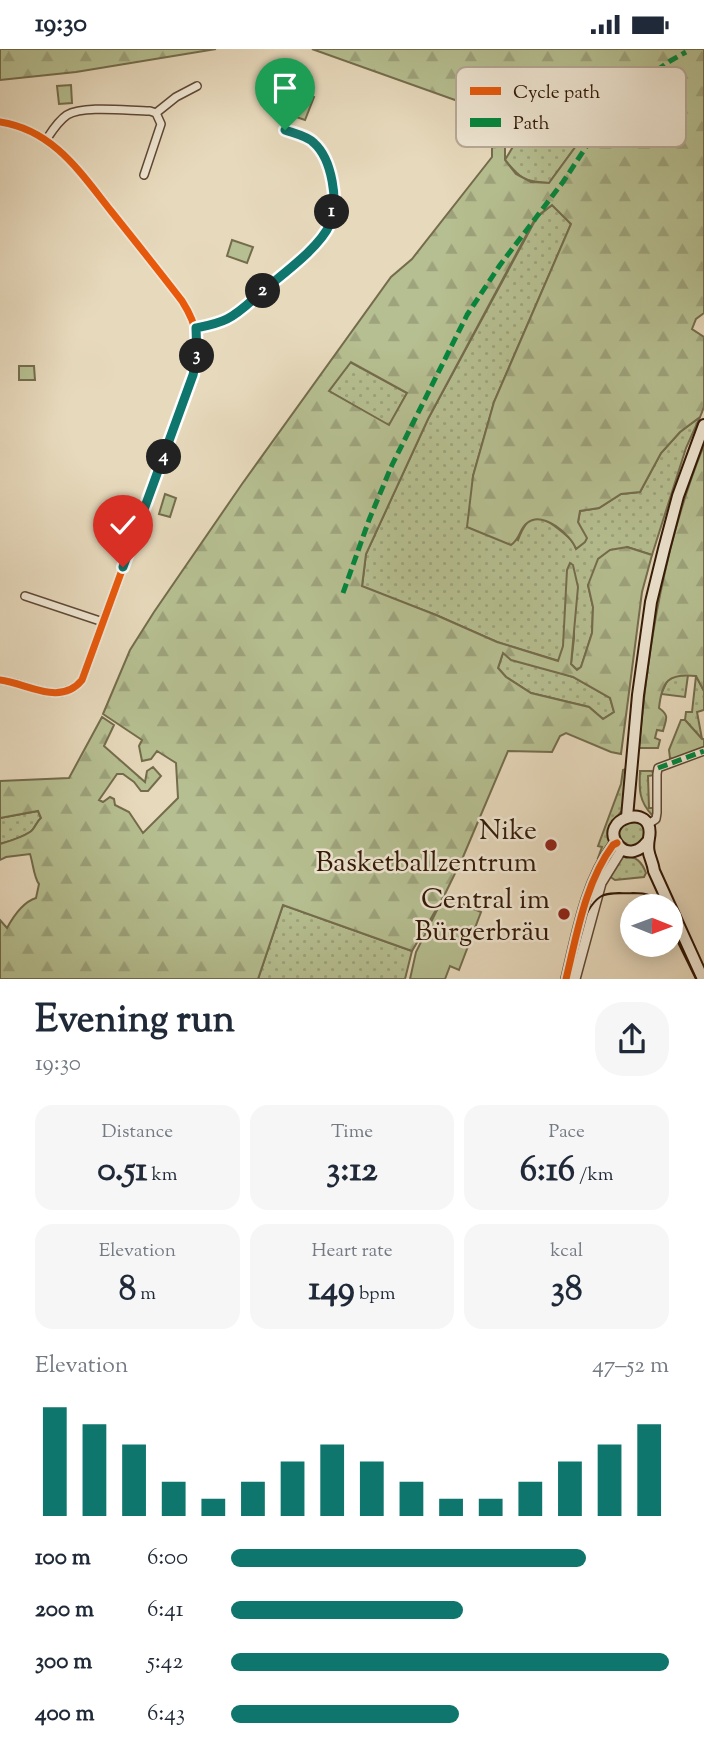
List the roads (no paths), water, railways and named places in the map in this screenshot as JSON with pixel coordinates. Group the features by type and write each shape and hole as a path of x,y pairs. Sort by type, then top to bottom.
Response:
{"main road":[{"path":"631,817 634,797 630,786 638,695 651,603 678,496 704,425"},
{"path":"647,842 636,851 628,851 619,846 614,833 615,827 631,817 650,823 647,853 703,979"},
{"path":"636,851 647,867 654,871"}],"street":[{"path":"46,141 65,116 82,110 156,113 176,97 197,86"},
{"path":"144,175 161,124 156,113"},
{"path":"0,122 20,126 46,141 70,160 182,301 196,328 197,357 193,375 82,680 65,692 52,694 0,680"},
{"path":"196,328 218,323 244,307 316,244 329,225 333,208 333,187 325,160 314,142 285,130"},
{"path":"25,596 103,622"},
{"path":"650,823 657,813 659,768 704,751"},
{"path":"575,979 573,967 581,921 597,870 613,845 619,846"},
{"path":"566,979 573,967"}],"tram line":[{"path":"569,979 582,923 593,904 603,895 612,893 646,894"},
{"path":"683,952 696,979"}],"place":[{"name":"Nike Basketballzentrum","path":"551,845"},
{"name":"Central im Bürgerbräu","path":"564,914"}]}
